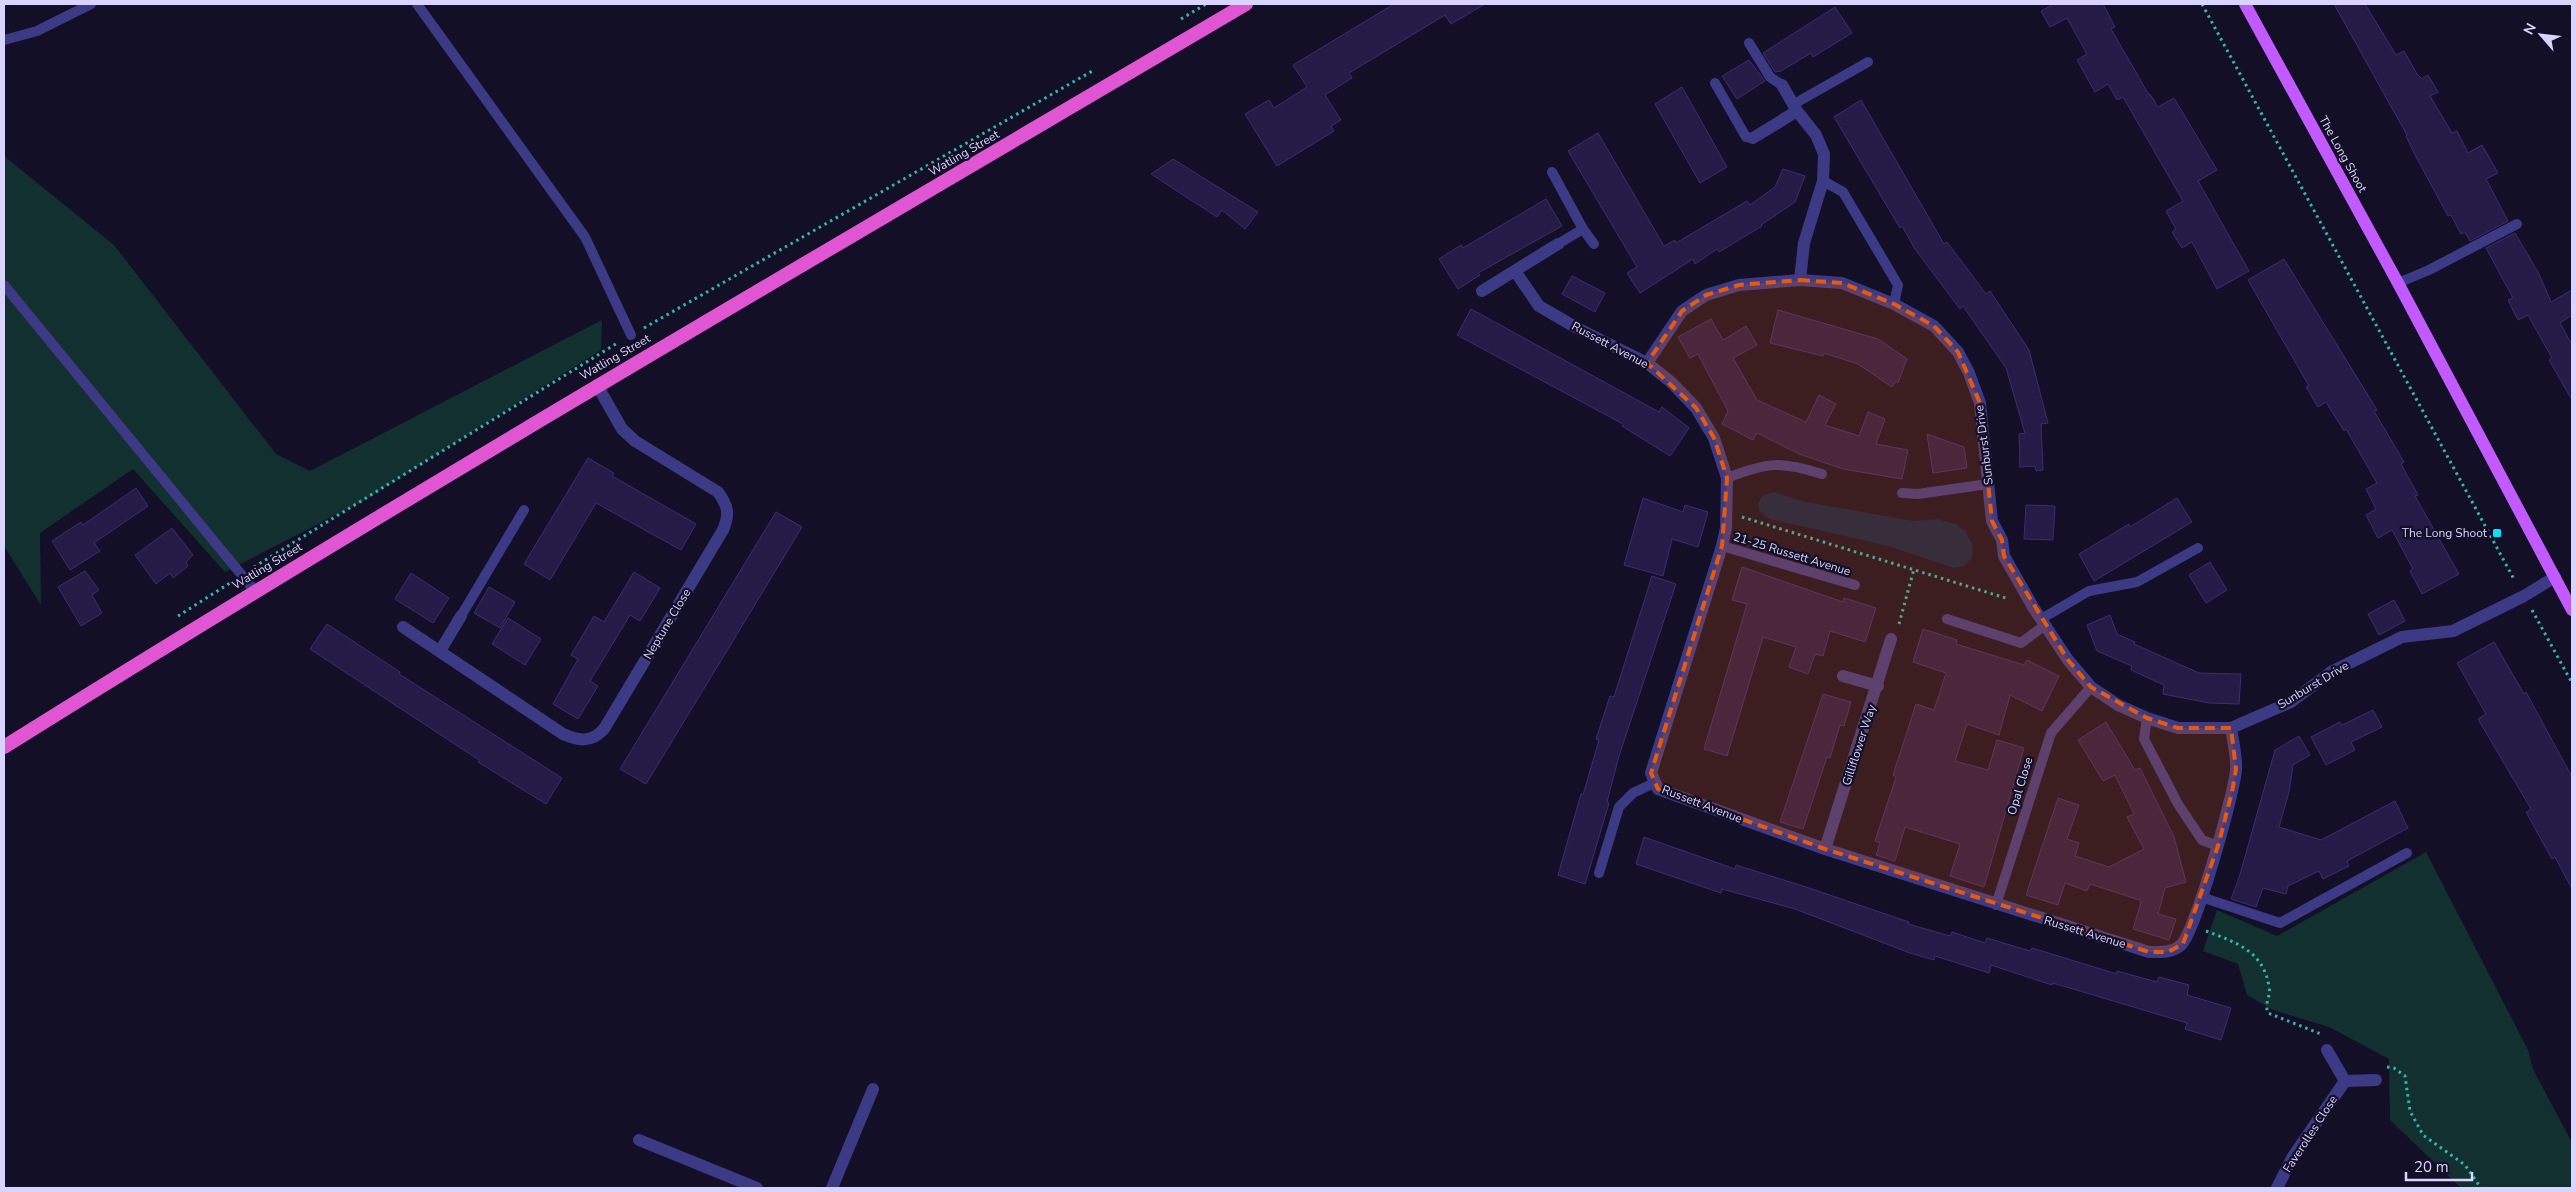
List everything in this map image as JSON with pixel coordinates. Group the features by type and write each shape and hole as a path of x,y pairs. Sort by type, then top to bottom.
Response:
{"highway":[{"name":"Watling Street","path":"4,747 254,590 597,385 1246,4"}],"main road":[{"name":"The Long Shoot","path":"2245,4 2398,283 2572,610"}],"street":[{"path":"1782,85 1816,135 1824,154 1823,181 1804,243 1800,280"},
{"path":"1753,138 1796,108"},
{"path":"1482,291 1558,244"},
{"name":"Russett Avenue","path":"1515,272 1539,306 1575,327 1647,363 1671,382 1696,408 1714,438 1728,478 1727,512 1722,546 1651,773 1658,789 1825,850 1996,905 2149,952 2168,952 2183,944 2218,846 2236,769 2231,728"},
{"name":"Sunburst Drive","path":"1647,363 1682,311 1706,295 1739,285 1800,280 1842,283 1894,304 1934,326 1958,352 1970,373 1980,403 1992,521 2002,540 2004,556 2033,607 2068,660 2091,687 2118,705 2147,718 2178,728 2231,728 2291,702 2331,672 2402,637 2453,631 2524,596 2554,577"},
{"name":"Neptune Close","path":"403,627 563,734 576,740 587,741 598,736 604,729 718,538 729,516 726,503 718,492 635,441 622,429 597,385"},
{"path":"440,651 461,616"},
{"name":"Gilliflower Way","path":"1825,850 1878,686 1891,639"},
{"path":"1843,676 1878,686"},
{"path":"2327,1050 2345,1081 2376,1080"},
{"name":"Faverolles Close","path":"2277,1188 2292,1158 2345,1081"},
{"path":"832,1188 873,1089"},
{"path":"639,1140 756,1188"}],"lane":[{"path":"4,40 37,31 91,4"},
{"path":"417,4 585,237 631,335"},
{"path":"1749,42 1770,77 1782,85"},
{"path":"1796,108 1868,62"},
{"path":"1715,83 1746,137 1753,138"},
{"path":"1552,172 1583,229 1594,244"},
{"path":"1823,181 1843,192 1898,285 1894,304"},
{"path":"2398,283 2430,270 2517,224"},
{"path":"1558,244 1583,229"},
{"path":"4,285 254,590"},
{"path":"1728,478 1769,464 1784,465 1822,474"},
{"path":"1902,493 1918,494 1988,484"},
{"path":"461,616 524,510"},
{"name":"21-25 Russett Avenue","path":"1722,546 1855,586"},
{"path":"1947,619 2021,643 2043,622 2089,591 2137,582 2198,548"},
{"name":"Opal Close","path":"1996,905 2051,732 2091,687"},
{"path":"2147,718 2144,739 2178,804 2202,840 2218,846"},
{"path":"1599,873 1619,807 1633,793 1654,783"},
{"path":"2201,897 2280,923 2407,853"}],"path":[{"path":"1172,24 1206,4"},
{"path":"2202,4 2572,683"},
{"path":"176,617 631,335 1096,69"},
{"path":"1727,512 2033,607"},
{"path":"1891,639 1898,628 1914,569"}],"highlighted area":[{"path":"1800,280 1842,283 1894,304 1934,326 1958,352 1980,403 1992,521 2002,540 2004,556 2068,660 2091,687 2147,718 2178,728 2231,728 2236,769 2232,792 2218,846 2183,944 2168,952 2149,952 1825,849 1658,789 1651,773 1722,546 1727,478 1714,438 1696,408 1647,363 1682,311 1706,295 1739,285"}],"green space":[{"path":"4,156 114,245 276,454 310,471 602,320 601,350 365,500 225,572 133,469 40,533 41,605 4,546"},
{"path":"2426,852 2528,1050 2533,1069 2572,1143 2572,1188 2461,1188 2390,1120 2389,1059 2329,1027 2273,1010 2247,995 2238,964 2203,951 2217,910 2277,936"}],"water":[{"path":"1774,492 1806,502 1914,521 1937,519 1956,524 1965,531 1972,544 1973,556 1964,566 1954,568 1888,546 1770,519 1760,512 1758,504 1762,496"}],"building":[{"path":"1394,4 1485,4 1451,24 1445,15 1349,73 1352,78 1325,95 1341,120 1331,126 1334,131 1277,166 1245,114 1269,100 1274,108 1307,87 1293,65"},
{"path":"2054,4 2103,4 2115,27 2111,29 2149,95 2158,107 2174,98 2217,170 2198,181 2249,271 2217,289 2192,242 2182,248 2172,232 2176,229 2166,211 2183,201 2123,97 2117,100 2108,84 2095,92 2077,60 2087,54 2067,18 2050,27 2041,11"},
{"path":"2334,4 2365,4 2396,55 2404,51 2417,74 2422,79 2428,75 2438,92 2430,96 2452,133 2457,131 2468,153 2482,145 2498,173 2486,179 2508,221 2470,241 2465,232 2461,234 2451,215 2448,216 2414,153 2407,135"},
{"path":"1835,7 1852,33 1813,57 1811,53 1781,71 1775,72 1763,53"},
{"path":"1749,60 1765,81 1737,99 1722,76"},
{"path":"1682,87 1727,167 1700,183 1655,104"},
{"path":"1861,100 1944,244 1947,242 1986,294 1990,291 2029,350 2048,423 2041,424 2043,470 2036,471 2035,466 2020,467 2019,434 2025,433 2006,368 1963,306 1960,309 1915,249 1902,226 1900,228 1834,117"},
{"path":"1598,133 1664,246 1675,240 1676,243 1747,201 1750,205 1775,187 1783,169 1805,176 1795,202 1762,226 1719,252 1717,249 1695,264 1693,259 1640,293 1627,273 1637,267 1568,151"},
{"path":"1173,159 1258,212 1245,229 1222,210 1217,217 1151,174"},
{"path":"1546,199 1562,226 1478,273 1480,275 1458,289 1439,259 1461,245 1463,248"},
{"path":"2515,233 2539,274 2551,302 2572,290 2572,315 2560,323 2572,345 2572,400 2549,360 2552,358 2528,315 2518,320 2508,300 2513,298 2486,248"},
{"path":"2284,259 2377,410 2374,411 2404,462 2401,464 2418,495 2415,496 2459,574 2422,594 2410,571 2413,569 2392,530 2378,538 2366,515 2376,509 2366,489 2377,483 2346,429 2344,431 2326,402 2318,407 2306,387 2309,386 2248,280"},
{"path":"1572,276 1605,293 1595,312 1562,294"},
{"path":"1471,309 1659,412 1662,407 1689,428 1670,456 1622,426 1623,424 1457,335"},
{"path":"1778,310 1878,339 1907,359 1898,383 1896,381 1892,387 1858,364 1824,353 1823,356 1770,343"},
{"path":"1711,319 1723,340 1746,326 1757,345 1733,358 1757,400 1806,422 1819,395 1836,404 1825,425 1859,436 1868,412 1885,419 1876,444 1908,450 1902,479 1843,469 1799,454 1757,433 1753,440 1722,424 1728,411 1698,354 1690,358 1678,337"},
{"path":"1927,434 1964,447 1967,468 1933,473"},
{"path":"588,458 614,473 612,476 696,524 681,550 596,503 550,580 524,564"},
{"path":"136,488 148,506 94,543 100,551 70,570 52,541 81,522 83,525"},
{"path":"1643,498 1683,512 1685,505 1708,512 1698,547 1672,539 1663,576 1624,565"},
{"path":"2177,498 2192,522 2094,581 2079,554 2129,524 2130,527"},
{"path":"2026,505 2055,506 2053,540 2024,539"},
{"path":"776,512 802,527 646,784 620,769"},
{"path":"172,528 193,555 186,562 188,566 173,578 170,573 156,584 135,555"},
{"path":"2210,562 2227,590 2206,603 2189,575"},
{"path":"1742,567 1843,602 1844,598 1876,608 1865,642 1830,631 1823,656 1815,654 1808,674 1789,667 1796,647 1763,637 1727,756 1704,749 1747,604 1732,600"},
{"path":"85,571 99,590 92,595 102,613 81,626 58,587"},
{"path":"634,572 660,588 640,621 630,615 590,681 598,686 578,719 553,704 578,659 571,655 594,616 604,622"},
{"path":"411,573 449,598 433,623 395,599"},
{"path":"1652,576 1676,584 1619,756 1607,802 1609,803 1585,884 1558,875 1581,794 1583,795 1599,740 1596,739 1610,696 1614,697"},
{"path":"489,587 515,602 500,628 474,613"},
{"path":"2394,600 2405,621 2379,635 2368,614"},
{"path":"2110,615 2117,634 2135,642 2134,644 2199,673 2241,674 2239,704 2209,703 2163,694 2164,685 2131,670 2132,666 2097,651 2087,625"},
{"path":"508,618 541,639 525,665 492,644"},
{"path":"327,624 400,672 399,674 562,778 546,804 478,762 479,760 310,649"},
{"path":"1923,629 1957,640 1956,644 2024,665 2027,660 2059,676 2042,711 2010,695 1999,735 1967,724 1955,761 1988,770 1997,740 2024,748 1984,887 1950,876 1960,844 1905,827 1895,861 1876,855 1880,843 1875,841 1896,777 1893,775 1916,704 1934,710 1946,673 1913,662"},
{"path":"2494,642 2524,694 2526,692 2572,777 2572,889 2555,857 2552,859 2526,812 2531,809 2478,719 2486,714 2457,663"},
{"path":"1823,694 1851,702 1844,726 1840,725 1830,758 1827,757 1803,829 1780,822"},
{"path":"2373,710 2382,727 2351,742 2355,750 2326,765 2311,737 2340,722 2342,725"},
{"path":"2106,722 2135,770 2140,768 2174,837 2186,882 2165,888 2158,914 2176,919 2169,940 2133,929 2141,902 2139,900 2090,884 2087,891 2065,883 2058,905 2026,895 2058,798 2079,805 2067,839 2079,843 2075,856 2109,867 2144,849 2127,817 2134,814 2115,775 2103,781 2078,740"},
{"path":"2299,736 2310,755 2293,765 2289,792 2279,827 2321,840 2395,801 2408,828 2347,861 2349,866 2323,879 2319,871 2288,886 2286,894 2263,888 2256,907 2231,899 2239,878 2275,750"},
{"path":"1644,837 1735,869 1736,865 1909,922 1908,924 1950,936 1952,932 1985,943 1987,938 2030,951 2032,948 2117,974 2117,971 2157,982 2159,977 2189,985 2187,995 2231,1008 2221,1040 2185,1029 2187,1023 2053,983 2052,985 1991,965 1989,973 1935,956 1934,960 1910,953 1795,909 1722,889 1721,893 1636,864"}],"place":[{"name":"The Long Shoot","path":"2497,533"}]}
